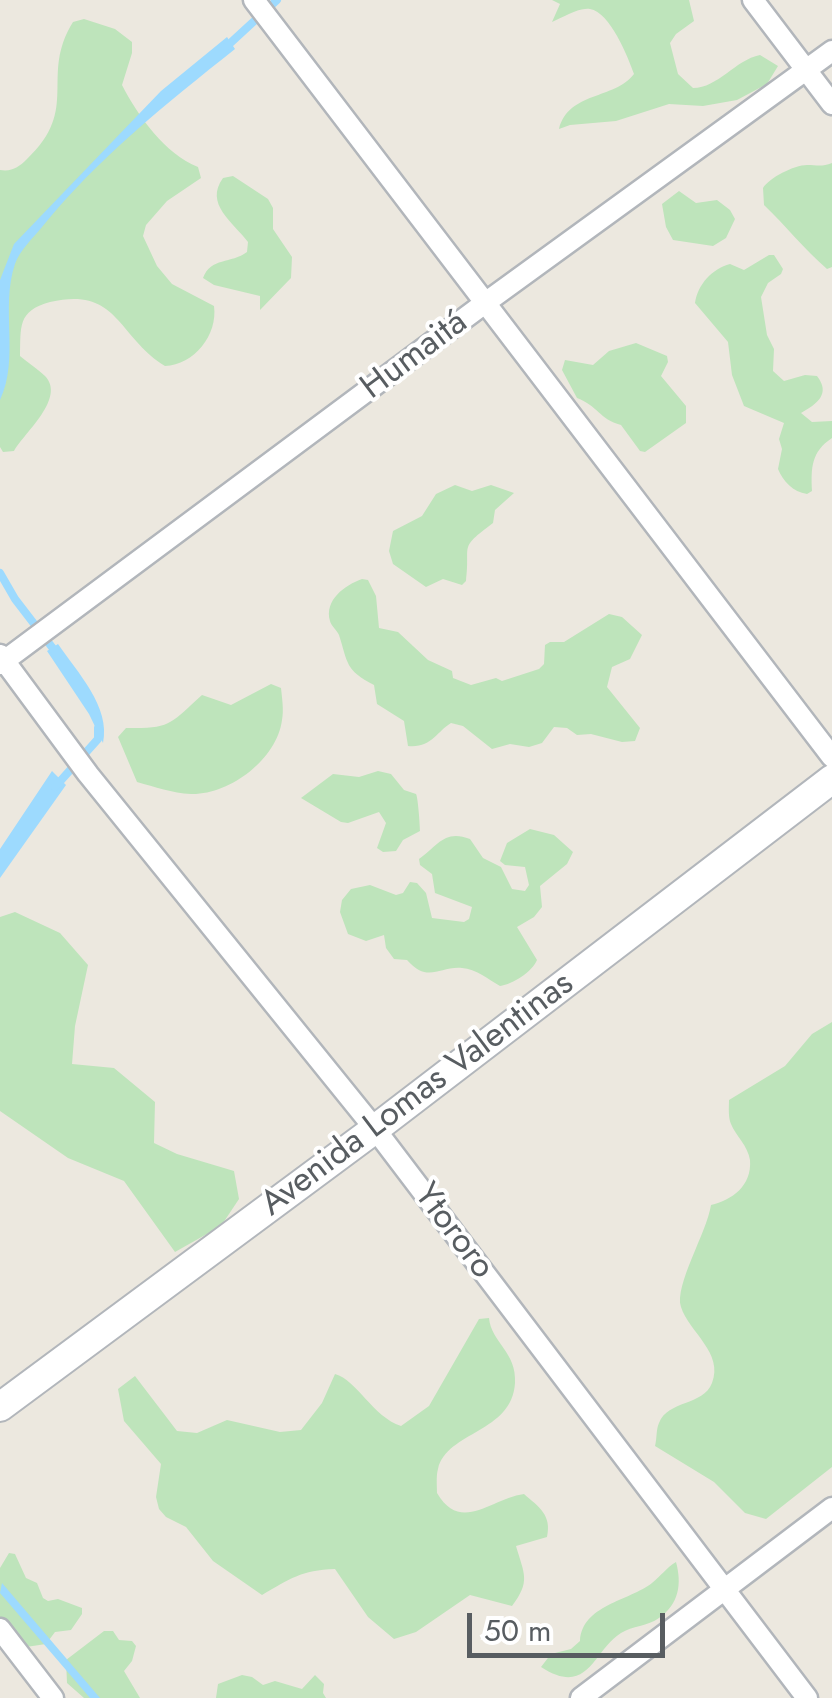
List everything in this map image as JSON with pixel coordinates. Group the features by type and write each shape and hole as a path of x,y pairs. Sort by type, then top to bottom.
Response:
{"street":[{"path":"254,0 832,757"},
{"path":"753,0 832,104"},
{"name":"Humaitá","path":"1,660 832,52"},
{"name":"Ytororo","path":"1,660 88,774 375,1129 807,1698"},
{"name":"Avenida Lomas Valentinas","path":"0,1407 375,1129 832,779"},
{"path":"581,1698 832,1508"},
{"path":"0,1629 53,1698"}],"green space":[{"path":"552,0 689,0 694,21 670,43 678,74 693,88 710,84 760,55 778,66 767,84 737,100 703,106 669,104 616,121 559,129 572,108 615,88 634,74 604,18 586,9 552,22 560,4"},
{"path":"84,19 115,29 132,42 122,85 154,133 174,153 198,167 201,178 167,201 146,225 143,236 157,266 172,284 214,306 214,317 208,337 194,354 165,366 104,307 90,301 50,302 32,310 23,322 20,356 45,376 51,394 41,415 14,451 3,452 0,170 18,167 43,141 56,108 63,42 73,22"},
{"path":"832,163 832,267 827,269 764,205 763,188 795,167"},
{"path":"233,176 268,199 273,208 273,229 292,257 291,278 260,310 260,296 214,285 203,278 216,264 247,252 248,242 223,212 217,196 223,178"},
{"path":"679,191 696,203 717,200 730,210 735,219 726,238 713,246 673,240 662,204"},
{"path":"774,255 783,269 768,283 761,297 767,335 774,349 773,371 784,381 817,376 822,393 817,402 801,413 812,422 832,421 832,438 816,455 812,491 807,494 789,485 778,469 784,423 744,406 732,375 728,342 695,303 707,278 717,270 730,264 744,270"},
{"path":"636,343 667,356 661,376 686,406 686,423 645,452 640,451 621,425 577,398 562,370 565,360 593,365 609,351"},
{"path":"455,485 472,491 491,485 514,493 495,510 493,523 470,543 466,581 462,585 443,579 426,587 393,564 389,551 393,531 422,516 436,494"},
{"path":"368,580 376,596 379,628 398,632 428,660 471,685 496,678 502,681 539,669 544,664 545,645 564,642 609,614 622,617 642,635 630,659 612,667 607,687 640,728 635,741 577,735 567,728 554,727 542,743 492,749 463,726 451,723 428,742 408,746 404,721 377,704 374,685 349,665 330,621 333,600 343,589"},
{"path":"271,684 281,688 282,720 271,748 249,772 206,793 177,792 137,782 118,737 126,728 169,723 202,695 231,705"},
{"path":"378,771 391,774 404,790 417,796 420,831 403,840 396,851 383,852 377,848 386,823 379,812 341,822 301,798 333,774 359,777"},
{"path":"530,829 554,835 573,852 567,864 540,886 542,907 517,927 537,960 516,980 500,986 467,969 428,973 407,960 394,959 386,948 384,935 366,941 348,934 340,912 342,900 351,889 370,885 396,895 403,893 410,882 417,883 426,893 432,918 464,922 469,919 472,907 435,893 432,874 420,865 419,859 448,837 470,839 483,858 501,867 512,889 525,891 529,885 525,867 500,861 507,843"},
{"path":"15,912 60,933 88,965 75,1026 72,1064 114,1068 155,1102 154,1143 234,1171 239,1199 221,1226 175,1252 124,1181 68,1158 0,1111 0,917"},
{"path":"832,1022 832,1467 766,1519 745,1513 714,1482 655,1446 663,1416 701,1396 712,1383 710,1352 685,1316 680,1298 711,1205 739,1190 750,1169 747,1150 730,1121 729,1100 785,1066 812,1034"},
{"path":"489,1318 515,1372 511,1399 492,1422 444,1456 437,1472 437,1493 446,1505 467,1512 524,1494 543,1512 548,1523 547,1537 516,1546 524,1583 512,1606 470,1595 416,1632 394,1639 368,1617 335,1569 304,1573 262,1595 213,1561 186,1527 159,1509 156,1497 161,1464 124,1421 118,1389 135,1376 177,1431 197,1433 227,1420 280,1432 301,1430 322,1403 335,1374 351,1383 382,1415 401,1426 429,1406 479,1319"},
{"path":"9,1553 15,1554 26,1578 37,1583 43,1598 82,1608 71,1630 55,1632 46,1644 26,1647 0,1618 0,1568"},
{"path":"676,1562 677,1593 659,1618 621,1633 580,1674 557,1675 541,1667 551,1654 571,1649 580,1641 589,1619 598,1612 652,1583"},
{"path":"104,1631 113,1631 119,1640 132,1641 136,1646 124,1671 140,1698 84,1698 67,1683 66,1660"},
{"path":"242,1675 263,1685 275,1681 302,1689 315,1675 324,1684 326,1698 216,1698 218,1684"}],"water":[{"path":"227,37 235,49 109,155 20,254 11,281 9,367 0,400 0,280 14,244 161,91"},
{"path":"58,644 97,703 102,716 103,743 89,714 47,651"},
{"path":"52,771 66,785 0,878 0,849"},
{"path":"2,1583 100,1698 90,1698 0,1593"}],"waterway":[{"path":"226,47 277,0"},
{"path":"0,573 58,655"},
{"path":"55,787 98,739 98,728"}]}
